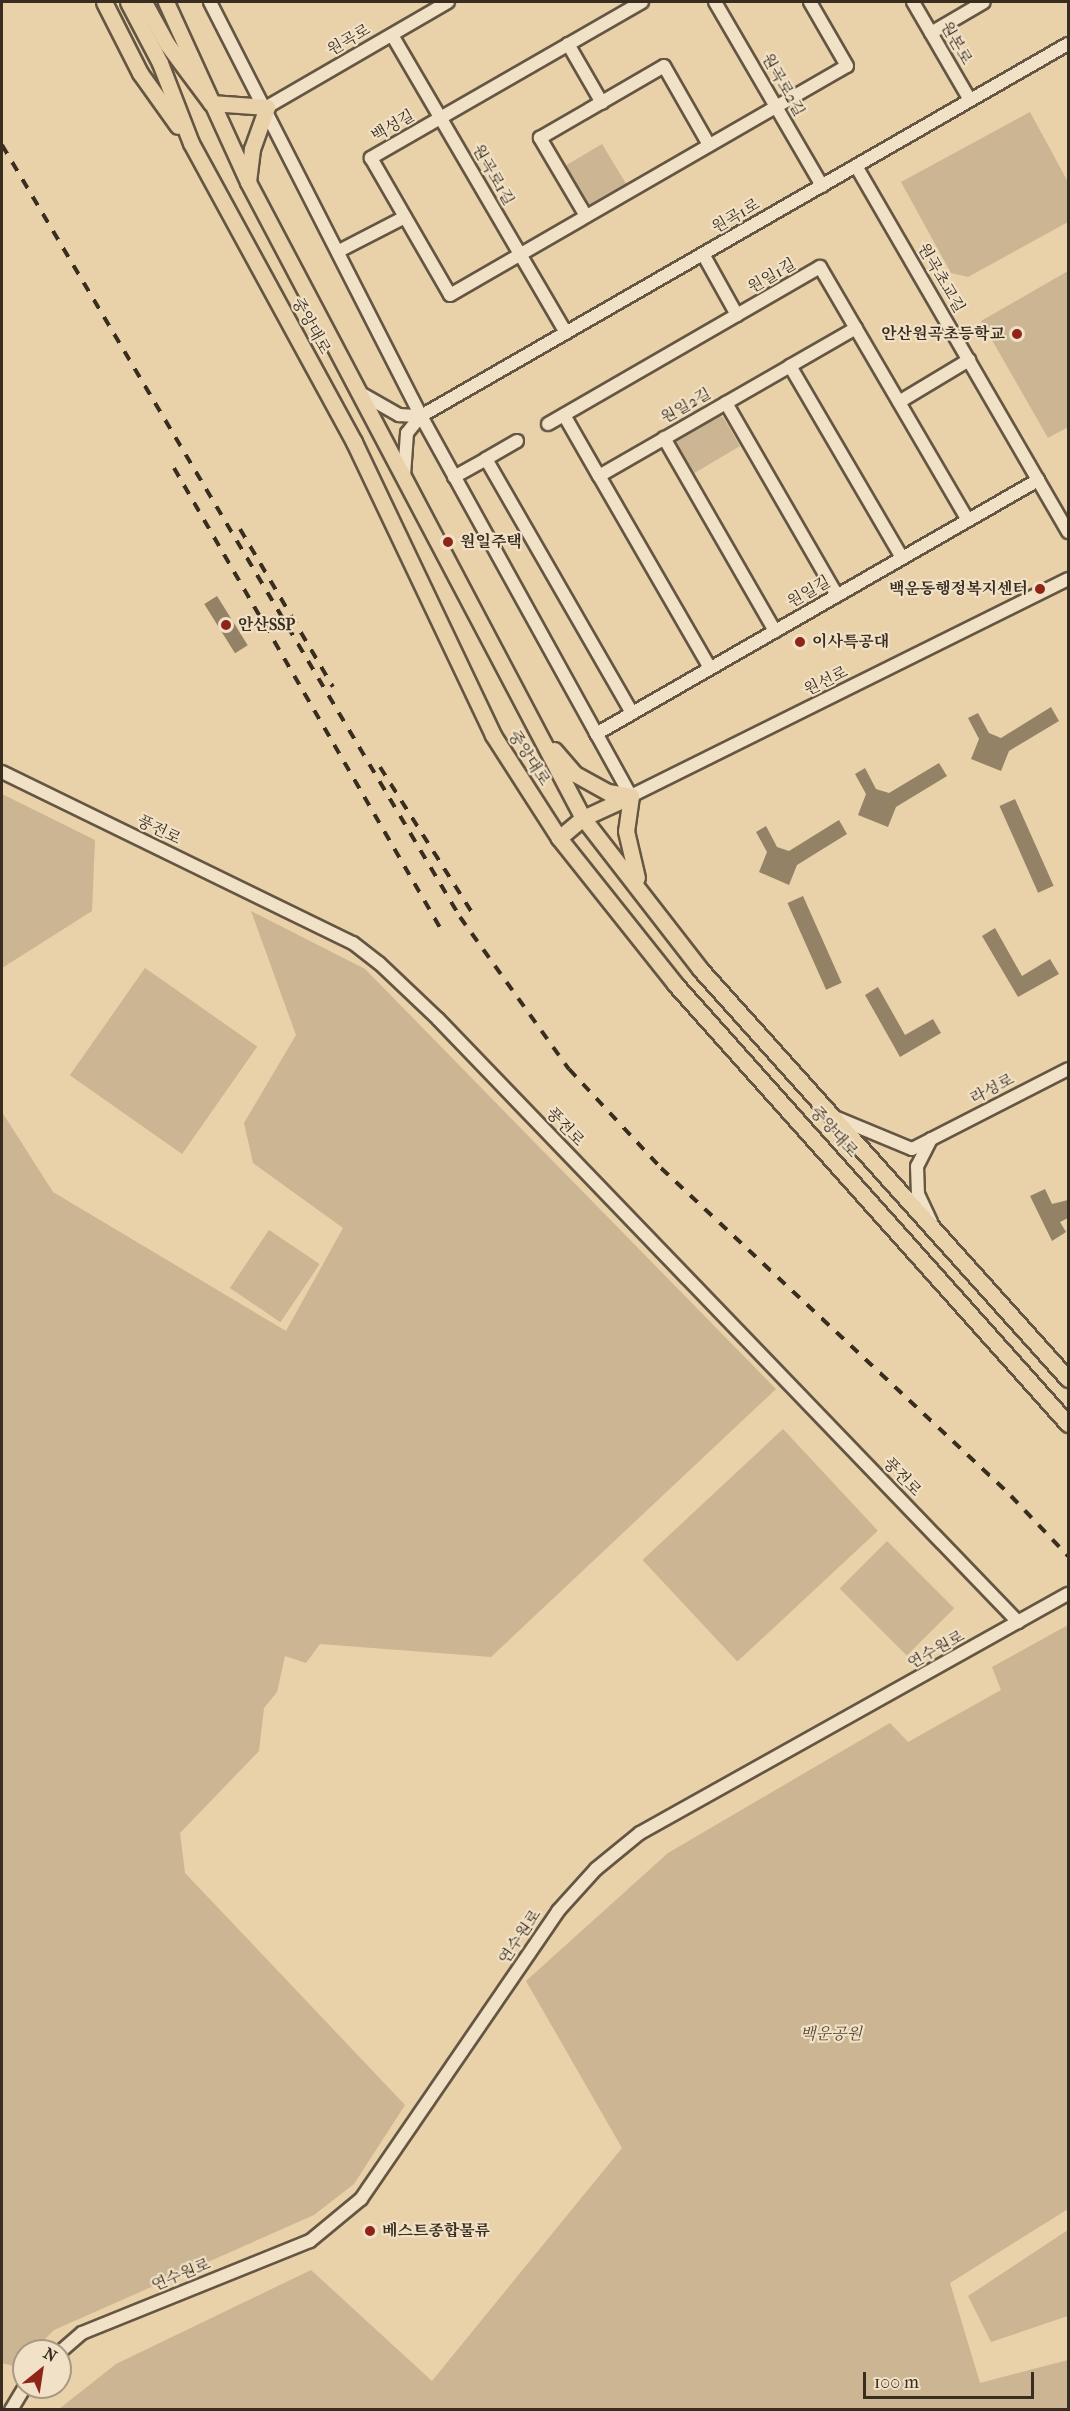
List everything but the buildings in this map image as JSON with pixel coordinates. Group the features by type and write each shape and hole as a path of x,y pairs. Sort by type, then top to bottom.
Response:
{"main road":[{"path":"104,2 140,73 191,143"},
{"name":"중앙대로","path":"128,2 160,63 191,143 354,442 493,735 559,838 675,984 1068,1424"},
{"path":"144,2 167,44 211,103 267,107 252,149 248,182"},
{"path":"166,2 248,182 362,393 583,818 700,969 837,1118 1068,1379"},
{"path":"538,734 575,774 608,792 631,796"},
{"path":"559,838 583,818 631,796"},
{"path":"631,796 626,831 630,862 645,898"}],"street":[{"path":"210,2 267,107 421,416 631,796"},
{"name":"백성길","path":"642,2 370,158 450,295 847,66 810,2"},
{"name":"원곡로2길","path":"715,2 822,186"},
{"name":"원본로","path":"913,2 970,100"},
{"path":"931,33 984,2"},
{"name":"원곡로","path":"267,107 440,4"},
{"name":"원곡로1길","path":"392,34 566,333"},
{"path":"568,44 602,103"},
{"name":"원곡1로","path":"421,416 1068,44"},
{"path":"586,216 540,138 664,66 709,145"},
{"name":"원곡초교길","path":"856,166 1068,532"},
{"path":"339,251 405,217"},
{"path":"703,254 737,315"},
{"name":"원일1길","path":"548,424 820,267 968,520"},
{"name":"원일2길","path":"599,476 856,328"},
{"path":"899,402 969,360"},
{"path":"790,366 902,558"},
{"path":"362,393 383,409 421,416"},
{"path":"726,403 837,595"},
{"path":"564,415 710,668"},
{"path":"404,474 407,433 421,416"},
{"path":"664,438 775,631"},
{"path":"454,477 517,441"},
{"path":"486,459 632,713"},
{"name":"원일길","path":"596,734 1038,480"},
{"name":"원선로","path":"631,796 1068,579"},
{"name":"풍전로","path":"2,772 353,944 379,963 438,1019 1018,1622"},
{"name":"라성로","path":"837,1118 912,1149 1068,1069"},
{"path":"931,1139 917,1166 918,1194 933,1227"},
{"name":"연수원로","path":"72,2342 82,2333 310,2241 361,2199 558,1911 596,1869 640,1833 1068,1594"}],"green space":[{"path":"1030,112 1068,182 1068,222 968,277 951,273 901,182"},
{"path":"602,144 628,187 594,206 588,205 565,166"},
{"path":"1068,271 1068,427 1048,438 981,321"},
{"path":"716,415 723,417 740,446 691,475 674,446 676,439"},
{"path":"2,794 95,840 92,911 2,968"},
{"path":"251,911 365,969 776,1389 491,1657 320,1644 306,1663 285,1656 277,1692 264,1708 259,1751 180,1833 185,1873 405,2105 354,2184 314,2215 54,2330 45,2339 12,2339 12,2366 2,2363 2,1112 53,1192 286,1331 343,1228 253,1163 244,1123 296,1035"},
{"path":"145,968 257,1047 182,1154 70,1075"},
{"path":"269,1230 320,1264 280,1322 230,1288"},
{"path":"783,1429 878,1531 737,1662 643,1560"},
{"path":"887,1541 954,1608 907,1656 840,1588"},
{"name":"백운공원","path":"1068,1625 1068,2209 950,2283 980,2383 1068,2360 1068,2409 59,2409 116,2364 311,2270 432,2381 622,2148 526,1981 668,1853 890,1723 908,1742 1001,1690 992,1667"},
{"path":"1068,2230 1068,2316 991,2342 968,2296"}],"railway":[{"path":"2,145 460,917 569,1069 661,1168 1011,1496 1068,1556"},
{"path":"174,468 442,931"},
{"path":"240,529 333,687"},
{"path":"380,767 473,914"}],"place":[{"name":"안산원곡초등학교","path":"1017,334"},
{"name":"원일주택","path":"448,542"},
{"name":"백운동행정복지센터","path":"1040,589"},
{"name":"안산SSP","path":"226,625"},
{"name":"이사특공대","path":"800,642"},
{"name":"베스트종합물류","path":"370,2231"}]}
